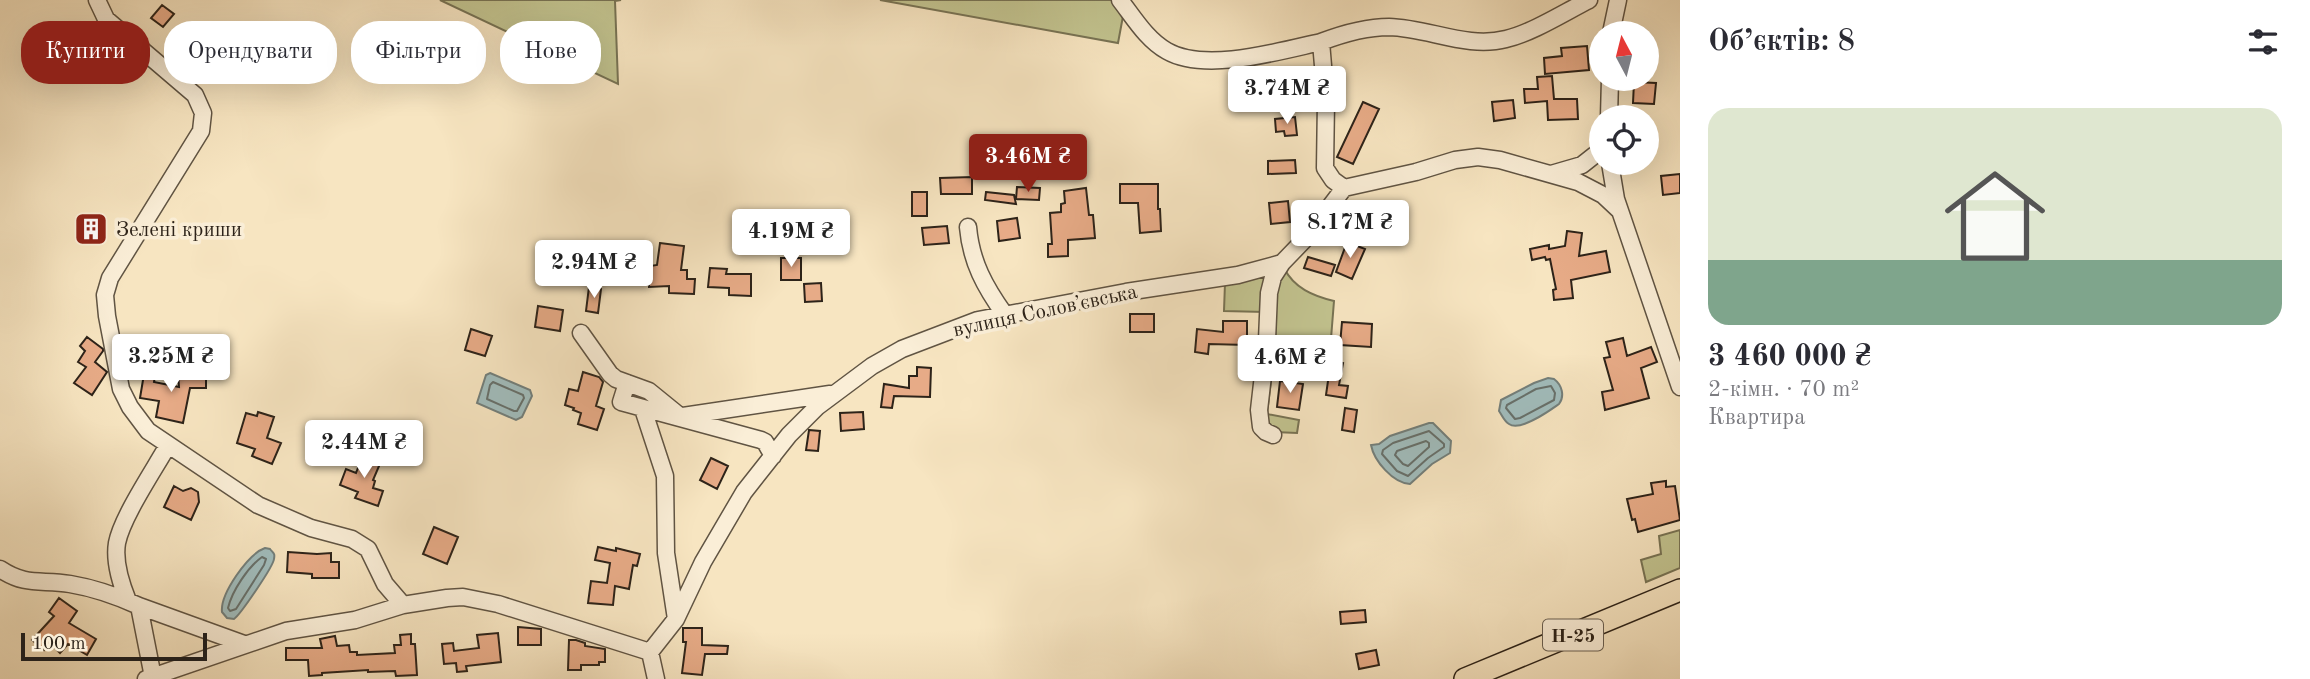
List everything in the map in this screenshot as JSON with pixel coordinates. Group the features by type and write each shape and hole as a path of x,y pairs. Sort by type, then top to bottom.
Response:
{"main road":[{"name":"Н-25","path":"1465,679 1680,590"}],"street":[{"path":"97,0 106,19 195,95 203,113 201,131 110,278 105,295 121,389 130,407 148,431 258,505 311,528 352,539 368,549 385,584 403,605"},
{"path":"1120,0 1154,42 1187,59 1210,61 1321,42 1364,30 1388,27 1482,42 1506,40 1589,0"},
{"path":"1614,21 1618,0"},
{"path":"1321,42 1326,101 1325,168 1344,188"},
{"path":"1273,435 1261,427 1259,410 1269,293 1273,277 1344,188 1455,160 1478,157 1500,160 1577,182 1603,195 1619,210"},
{"path":"1549,174 1582,165 1589,159"},
{"path":"1612,175 1619,210 1680,387"},
{"path":"968,227 975,266 1005,315"},
{"name":"вулиця Соловʼєвська","path":"650,652 676,619 704,562 744,492 789,435 834,393 872,366 902,349 978,320 1126,292 1238,275 1282,263"},
{"path":"582,333 610,374 616,379 649,391 682,418 834,393"},
{"path":"627,383 621,402 761,439 773,456"},
{"path":"643,409 665,476 668,579 676,619"},
{"path":"168,445 122,527 117,544 121,580 134,604 149,678 286,631 374,615 403,605 463,597 498,604 650,652 656,679"},
{"path":"0,569 32,583 67,583 102,592 244,644"}],"green space":[{"path":"440,0 621,0 615,1 618,84 601,76 601,21 500,21 500,28"},
{"path":"880,0 1126,0 1118,43"},
{"path":"1284,268 1293,281 1305,290 1334,301 1330,351 1312,349 1306,374 1276,371 1272,373 1267,414 1299,420 1297,433 1274,432 1262,420 1272,293"},
{"path":"1273,272 1265,312 1224,311 1225,283"},
{"path":"1680,530 1680,568 1646,582 1641,560 1661,554 1659,536"}],"water":[{"path":"490,373 530,390 532,396 522,417 516,420 477,403 486,375"},
{"path":"1548,378 1557,381 1561,387 1562,398 1559,404 1527,423 1514,426 1507,423 1499,411 1501,400"},
{"path":"1433,423 1451,441 1450,453 1432,464 1410,484 1397,480 1380,464 1371,445"},
{"path":"265,548 274,554 272,564 237,616 234,619 227,618 222,612 230,585 243,566"}],"building":[{"path":"162,5 174,14 168,21 164,21 163,27 151,18"},
{"path":"1587,46 1589,70 1545,74 1544,58 1562,56 1561,48"},
{"path":"1293,70 1296,95 1268,98 1265,74"},
{"path":"1552,76 1554,99 1577,99 1578,119 1548,120 1547,101 1525,103 1524,89 1538,89 1537,77"},
{"path":"1634,91 1655,91 1654,104 1633,103"},
{"path":"1513,100 1515,118 1494,121 1492,102"},
{"path":"1363,102 1379,109 1353,164 1337,157"},
{"path":"1295,117 1297,135 1285,136 1284,131 1276,132 1275,119"},
{"path":"1295,160 1296,173 1268,174 1268,161"},
{"path":"1680,174 1680,193 1663,195 1661,176"},
{"path":"972,177 972,194 941,194 940,178"},
{"path":"1120,184 1158,184 1161,231 1140,233 1138,203 1120,203"},
{"path":"1017,187 1040,188 1039,200 1016,199"},
{"path":"1086,188 1089,215 1093,215 1095,238 1068,240 1068,256 1048,257 1048,244 1052,244 1050,213 1061,212 1061,204 1065,203 1064,191"},
{"path":"912,192 927,192 927,216 912,216"},
{"path":"986,192 1014,195 1016,204 985,200"},
{"path":"1288,201 1290,222 1271,224 1269,203"},
{"name":"Зелені криши","path":"88,217 104,230 94,241 79,229"},
{"path":"1017,218 1020,238 999,241 997,221"},
{"path":"947,226 949,243 924,245 922,228"},
{"path":"1567,231 1582,233 1579,256 1606,251 1610,272 1571,280 1573,298 1554,300 1553,290 1556,289 1550,259 1546,260 1545,257 1532,260 1530,249 1549,245 1549,249 1565,246"},
{"path":"825,239 826,252 803,253 802,241"},
{"path":"1347,242 1365,249 1352,279 1336,272"},
{"path":"660,243 684,246 681,270 687,270 687,279 695,279 694,294 669,293 669,286 649,287 649,280 645,280 644,267 657,265"},
{"path":"1308,257 1335,265 1331,276 1304,268"},
{"path":"781,258 801,258 801,280 781,280"},
{"path":"710,268 727,269 726,274 751,274 751,296 729,295 729,288 708,287"},
{"path":"821,283 822,301 805,302 804,284"},
{"path":"589,287 601,289 598,313 586,311"},
{"path":"538,306 563,310 560,331 535,327"},
{"path":"1130,314 1154,314 1154,332 1130,332"},
{"path":"1223,321 1247,321 1247,345 1209,344 1208,354 1195,352 1197,329 1223,332"},
{"path":"1342,322 1372,324 1371,347 1340,345"},
{"path":"471,329 492,336 485,356 465,350"},
{"path":"87,337 103,349 95,362 107,372 92,395 74,383 86,367 78,362 85,351 80,346"},
{"path":"1623,338 1627,356 1651,347 1657,362 1641,368 1649,398 1605,410 1602,392 1613,390 1604,358 1610,357 1606,342"},
{"path":"1319,359 1343,363 1339,385 1348,386 1346,398 1326,395 1329,374 1317,372"},
{"path":"917,367 931,368 930,397 894,396 892,408 881,407 884,384 909,388 909,376 917,376"},
{"path":"145,368 156,370 154,382 179,387 178,374 206,374 206,388 190,388 183,423 156,417 159,401 140,398"},
{"path":"583,372 599,377 603,382 596,406 604,409 597,430 578,424 581,413 565,405 569,389 578,391"},
{"path":"1280,381 1303,384 1299,410 1277,407"},
{"path":"1345,408 1357,410 1354,432 1342,430"},
{"path":"258,412 274,417 267,438 281,443 272,464 252,456 255,449 237,443 246,413 257,416"},
{"path":"863,412 864,429 841,431 840,413"},
{"path":"809,430 820,431 818,451 806,450"},
{"path":"364,452 382,459 373,480 373,488 383,491 378,506 355,498 358,492 340,485 346,469 356,473"},
{"path":"711,458 728,466 717,489 700,480"},
{"path":"1666,481 1666,487 1675,486 1680,520 1638,532 1627,499 1653,494 1651,483"},
{"path":"174,486 183,491 191,488 198,492 199,502 191,520 164,507"},
{"path":"434,527 458,537 447,564 423,554"},
{"path":"598,547 640,554 637,566 633,565 629,589 615,586 613,605 588,603 591,581 607,583 610,563 595,560"},
{"path":"288,552 331,553 331,562 339,562 339,578 312,578 312,574 287,572"},
{"path":"59,598 77,611 69,623 96,639 87,655 68,644 60,653 50,643 44,650 32,640 54,616 49,612"},
{"path":"1365,610 1366,622 1341,624 1340,612"},
{"path":"518,627 541,629 541,645 518,645"},
{"path":"683,628 702,628 702,645 728,646 727,654 705,654 702,675 682,673 686,642 683,642"},
{"path":"498,633 501,662 466,666 467,671 457,672 456,663 444,664 442,644 453,643 454,651 479,648 477,635"},
{"path":"411,634 411,644 415,644 417,675 396,676 395,671 368,670 309,676 308,660 286,660 286,648 322,648 320,639 335,636 337,646 349,645 350,652 357,652 357,655 395,653 394,645 401,645 400,635"},
{"path":"569,640 605,649 605,662 599,662 599,665 581,665 581,670 568,670"},
{"path":"1376,650 1379,665 1359,669 1356,654"}],"place":[{"name":"Зелені криши","path":"91,229"}]}
